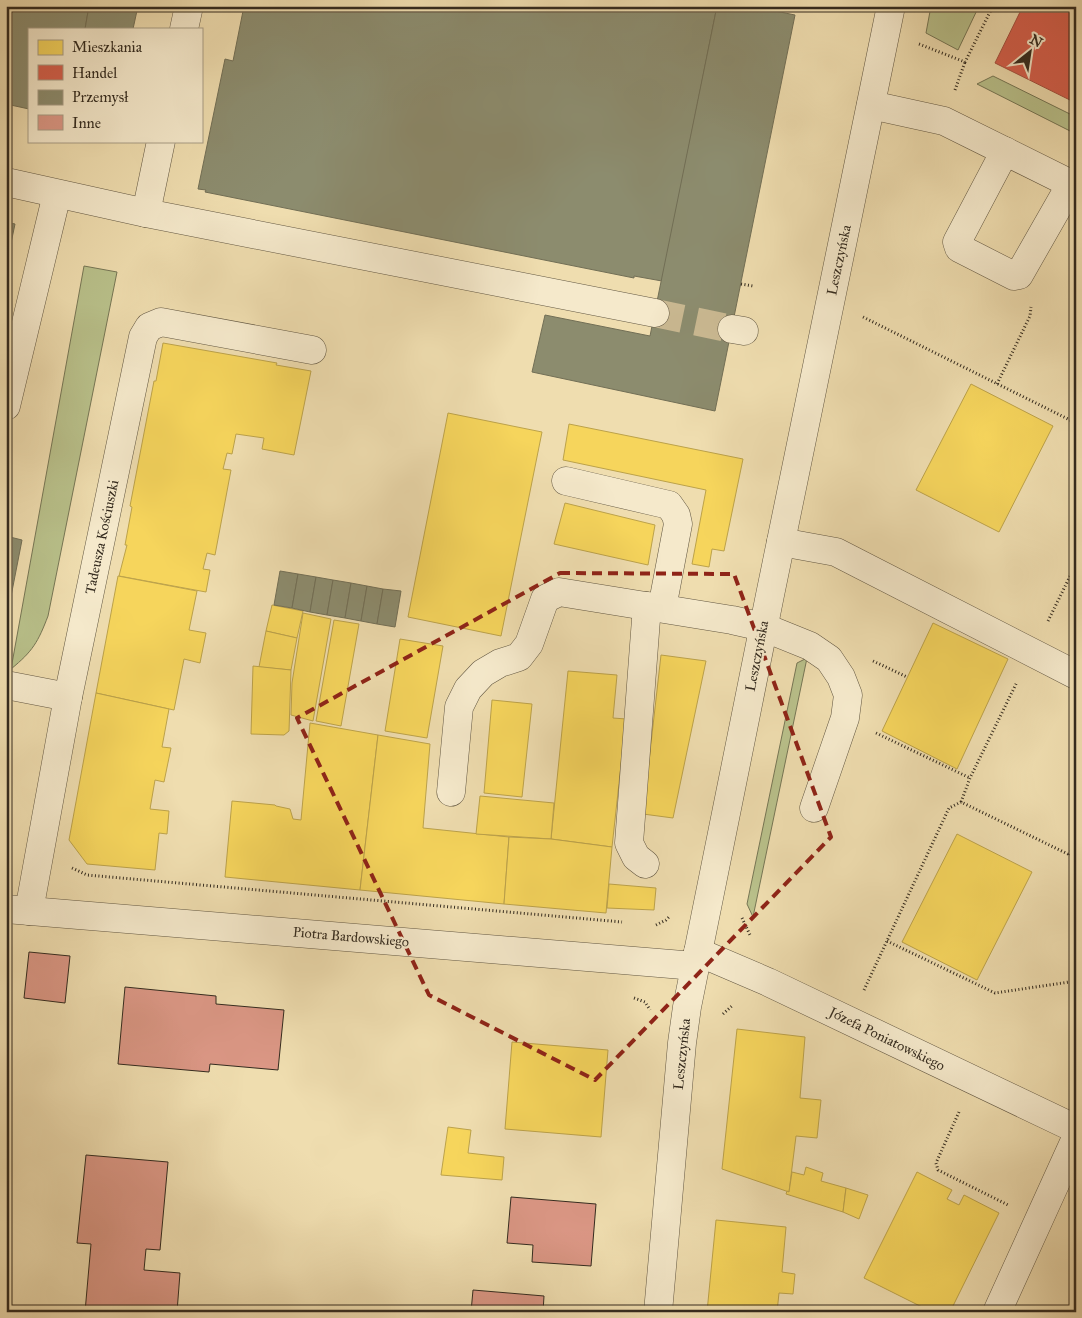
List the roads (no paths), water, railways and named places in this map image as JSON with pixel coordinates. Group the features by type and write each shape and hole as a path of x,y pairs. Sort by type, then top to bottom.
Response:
{"street":[{"path":"184,28 189,6"},
{"name":"Leszczyńska","path":"658,1312 682,1043 696,959 780,542 892,6"},
{"path":"871,105 944,121 1073,184 1019,275 1014,276 959,248 957,242 1005,151"},
{"path":"146,212 161,142"},
{"path":"6,182 146,212 655,313"},
{"path":"6,406 57,194"},
{"name":"Tadeusza Kościuszki","path":"18,910 68,697 143,337 149,327 161,322 312,350"},
{"path":"566,481 669,505 676,515 678,524 655,607 629,843 636,857 645,864"},
{"path":"780,542 836,552 1076,675"},
{"path":"451,792 459,707 468,689 483,673 500,663 518,657 529,644 545,599 559,592 732,620 763,627 810,646 828,659 841,677 848,695 845,718 814,808"},
{"path":"6,685 68,697"},
{"name":"Piotra Bardowskiego","path":"18,910 696,959"},
{"name":"Józefa Poniatowskiego","path":"696,959 768,982 1076,1129"},
{"path":"998,1312 1076,1138"}],"tunnel":[{"path":"655,313 732,329"}]}
